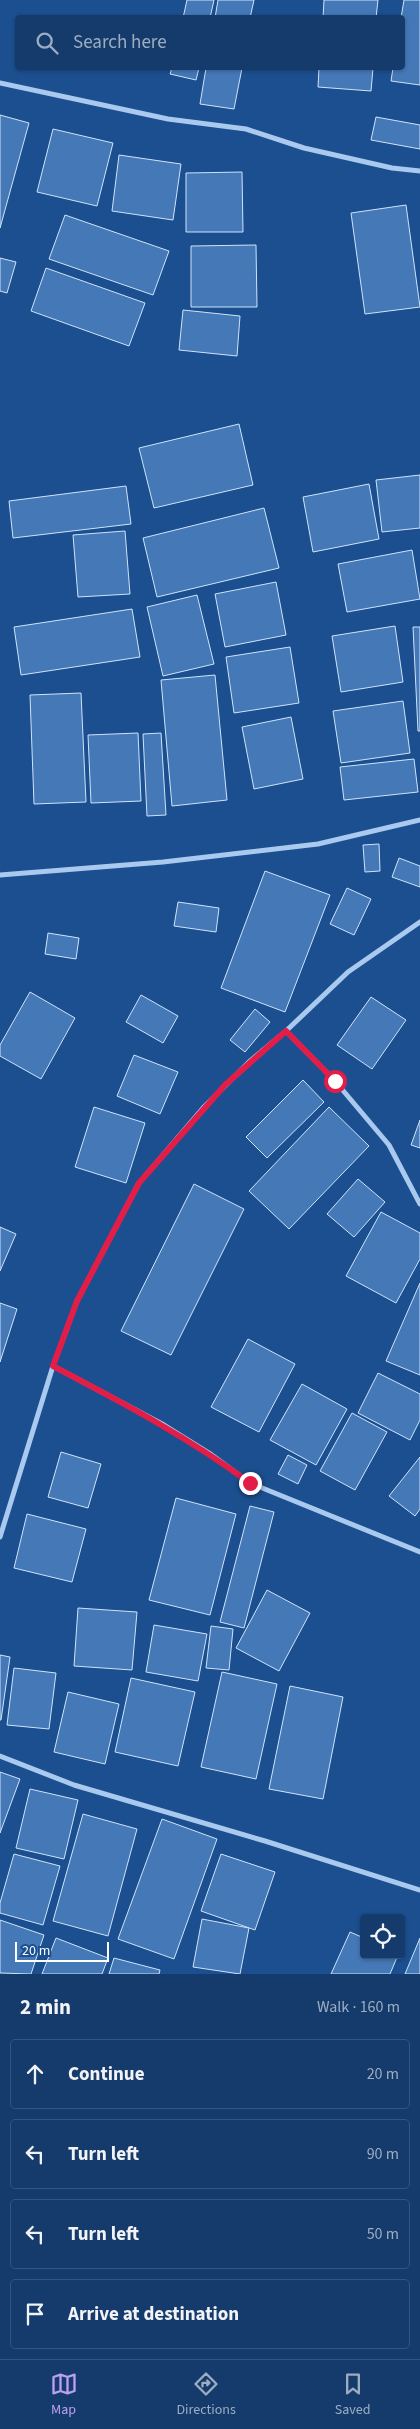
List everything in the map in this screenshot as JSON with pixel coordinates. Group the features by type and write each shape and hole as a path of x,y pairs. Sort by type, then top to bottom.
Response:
{"street":[{"path":"0,83 168,119 246,130 304,148 420,171"},
{"path":"0,875 163,862 318,844 420,820"},
{"path":"0,1537 53,1366 77,1301 139,1183 225,1085 286,1031 348,972 420,922"},
{"path":"286,1031 335,1081 389,1145 420,1204"},
{"path":"53,1366 164,1425 209,1453 250,1483 420,1552"},
{"path":"0,1756 74,1785 265,1841 420,1890"}],"building":[{"path":"187,0 214,0 211,15 184,15"},
{"path":"218,0 254,0 251,15 216,15"},
{"path":"324,0 378,0 376,15 323,15"},
{"path":"404,0 420,0 420,85 391,81 393,70 405,70 405,15 402,15"},
{"path":"171,70 198,70 196,80 170,74"},
{"path":"206,70 242,70 234,109 200,104"},
{"path":"319,70 373,70 371,91 318,87"},
{"path":"0,115 29,123 0,228"},
{"path":"376,117 420,125 420,149 371,140"},
{"path":"53,129 113,143 97,206 37,192"},
{"path":"119,155 181,164 173,220 112,211"},
{"path":"242,172 243,232 186,232 186,173"},
{"path":"406,205 420,307 365,314 351,213"},
{"path":"65,215 169,251 153,295 49,259"},
{"path":"256,245 257,307 191,307 191,246"},
{"path":"0,258 16,262 7,293 0,291"},
{"path":"46,268 145,303 129,346 31,311"},
{"path":"183,310 240,316 237,356 179,350"},
{"path":"239,424 253,485 154,508 139,448"},
{"path":"420,475 420,528 382,532 376,480"},
{"path":"369,484 379,539 313,552 303,497"},
{"path":"126,486 131,524 13,538 9,501"},
{"path":"264,508 279,568 157,597 143,538"},
{"path":"125,531 130,594 78,597 73,535"},
{"path":"412,550 420,599 347,612 338,564"},
{"path":"276,582 286,635 225,647 215,594"},
{"path":"197,595 214,664 163,676 147,607"},
{"path":"132,609 140,657 21,675 14,627"},
{"path":"395,626 403,682 341,692 332,636"},
{"path":"413,627 420,627 420,731 418,731"},
{"path":"290,647 299,703 234,713 226,657"},
{"path":"215,675 227,800 172,806 161,680"},
{"path":"81,693 86,802 34,804 30,695"},
{"path":"403,701 410,753 341,763 333,711"},
{"path":"291,717 303,779 254,789 242,727"},
{"path":"138,733 141,801 91,803 88,735"},
{"path":"161,733 166,815 147,816 143,734"},
{"path":"414,759 418,792 344,800 340,767"},
{"path":"379,844 380,871 365,872 363,845"},
{"path":"399,858 420,866 420,887 392,877"},
{"path":"265,871 330,895 285,1012 221,988"},
{"path":"347,888 371,899 354,935 330,924"},
{"path":"178,902 219,908 216,932 174,926"},
{"path":"48,933 79,938 76,959 45,954"},
{"path":"30,992 75,1018 41,1079 0,1056 0,1045"},
{"path":"141,995 178,1016 163,1043 126,1022"},
{"path":"371,997 406,1020 372,1069 337,1045"},
{"path":"255,1009 270,1022 245,1052 230,1040"},
{"path":"134,1055 178,1072 160,1114 117,1096"},
{"path":"303,1080 324,1102 267,1158 246,1137"},
{"path":"94,1107 145,1123 126,1183 75,1167"},
{"path":"329,1107 369,1146 289,1229 249,1191"},
{"path":"420,1120 420,1148 411,1145"},
{"path":"358,1179 385,1202 354,1237 327,1214"},
{"path":"194,1184 244,1209 171,1355 121,1331"},
{"path":"381,1212 420,1233 420,1259 396,1303 346,1276"},
{"path":"0,1227 16,1234 0,1271"},
{"path":"420,1283 420,1375 386,1361"},
{"path":"0,1303 17,1309 0,1362"},
{"path":"248,1339 295,1364 259,1432 211,1407"},
{"path":"378,1373 420,1394 420,1420 410,1440 358,1413"},
{"path":"302,1384 347,1409 316,1465 270,1440"},
{"path":"352,1413 387,1432 355,1490 320,1471"},
{"path":"61,1452 101,1464 88,1508 48,1497"},
{"path":"288,1455 307,1465 298,1484 278,1474"},
{"path":"420,1457 420,1509 415,1516 389,1496"},
{"path":"176,1498 236,1514 210,1615 149,1600"},
{"path":"250,1506 274,1512 244,1628 220,1622"},
{"path":"27,1514 86,1529 72,1582 14,1568"},
{"path":"267,1590 310,1613 279,1671 236,1648"},
{"path":"78,1608 137,1612 132,1670 74,1666"},
{"path":"154,1625 207,1634 198,1681 146,1672"},
{"path":"211,1626 233,1629 229,1670 206,1668"},
{"path":"0,1655 10,1657 1,1720 0,1720"},
{"path":"14,1668 56,1673 49,1729 7,1725"},
{"path":"222,1672 277,1684 256,1779 201,1767"},
{"path":"131,1678 195,1692 178,1766 115,1752"},
{"path":"290,1686 343,1697 323,1799 269,1789"},
{"path":"68,1692 119,1704 105,1764 54,1752"},
{"path":"0,1772 20,1779 0,1833"},
{"path":"30,1789 78,1800 64,1859 16,1848"},
{"path":"83,1814 137,1829 108,1936 53,1921"},
{"path":"162,1819 217,1839 174,1959 118,1939"},
{"path":"14,1854 60,1866 43,1925 0,1913 0,1903"},
{"path":"221,1854 275,1872 255,1930 201,1911"},
{"path":"202,1919 249,1928 240,1974 193,1967"},
{"path":"0,1920 44,1935 31,1974 0,1973"},
{"path":"350,1932 360,1936 360,1959 396,1959 390,1974 331,1974"},
{"path":"56,1938 108,1958 102,1974 42,1974"},
{"path":"420,1938 420,1974 405,1974"},
{"path":"114,1958 160,1970 159,1974 109,1974"}],"route":[{"path":"250,1483 209,1453 164,1425 53,1366 77,1301 139,1183 225,1085 286,1031 335,1081"}]}
